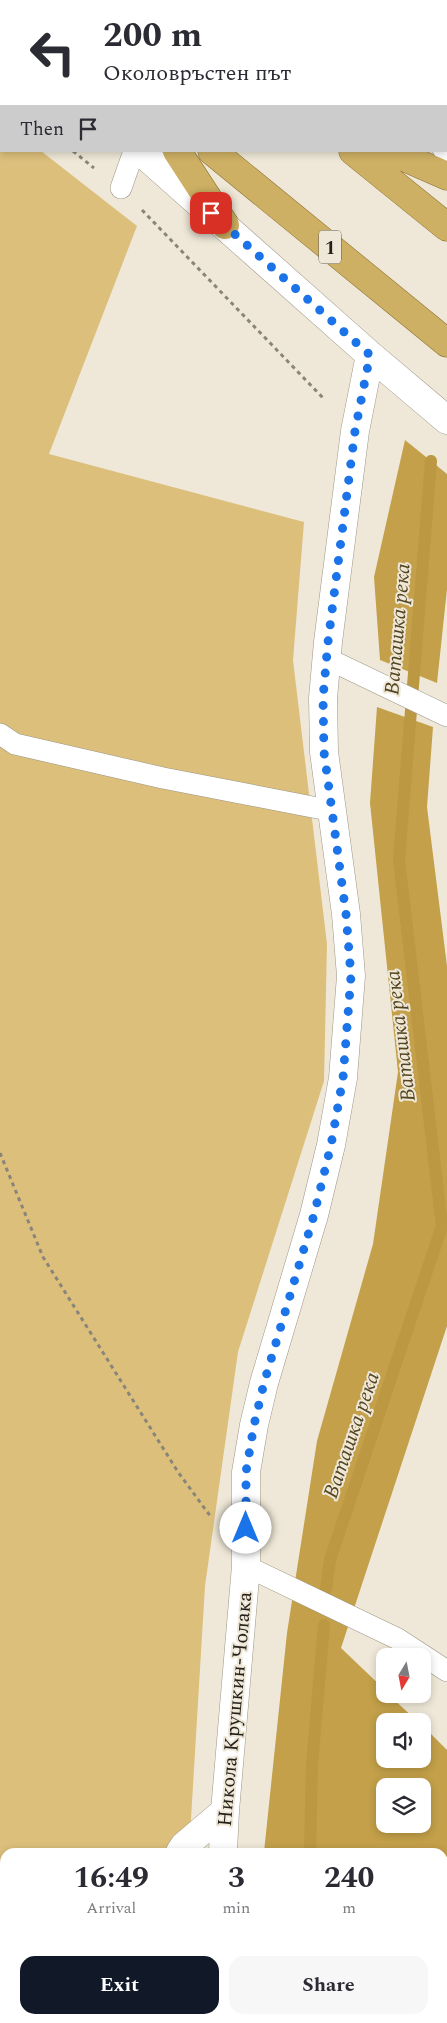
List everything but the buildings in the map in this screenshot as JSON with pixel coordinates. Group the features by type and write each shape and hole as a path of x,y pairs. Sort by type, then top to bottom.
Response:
{"highway":[{"path":"178,152 225,225"},
{"name":"1","path":"213,152 447,343"},
{"path":"353,152 447,227"},
{"path":"392,152 447,176"}],"street":[{"path":"141,152 370,355 447,420"},
{"name":"Никола Крушкин-Чолака","path":"223,1848 246,1566 246,1472 264,1383 314,1215 331,1145 343,1078 351,976 346,914 324,752 323,698 326,658 355,431 370,355"},
{"path":"183,1848 225,1810"}],"lane":[{"path":"121,188 134,152"},
{"path":"326,658 442,713"},
{"path":"0,734 15,744 163,778 333,811"},
{"name":"Никола Крушкин-Чолака","path":"246,1566 398,1639 447,1672"}],"path":[{"path":"74,152 121,188 355,431"},
{"path":"0,1153 43,1258 178,1472 212,1519"}],"shaded area":[{"path":"0,152 42,152 137,226 49,454 304,522 293,660 327,944 324,1081 238,1352 205,1586 189,1848 0,1848"},
{"path":"405,440 447,474 447,589 437,683 380,660 374,577"},
{"path":"377,707 433,727 427,807 447,966 447,1326 341,1648 376,1681 376,1703 398,1703 408,1713 376,1713 376,1768 431,1768 431,1734 447,1750 447,1848 264,1848 287,1633 317,1441 373,1244 398,1072 370,803"}],"waterway":[{"name":"Ваташка река","path":"326,1589 330,1560 442,1226 399,860 431,461"},
{"name":"Ваташка река","path":"310,1848 312,1765 324,1625"}],"route":[{"path":"211,213 370,355 355,431 328,642 323,698 324,752 346,914 351,976 343,1078 331,1145 314,1215 264,1383 254,1425 246,1472 246,1528"}]}
